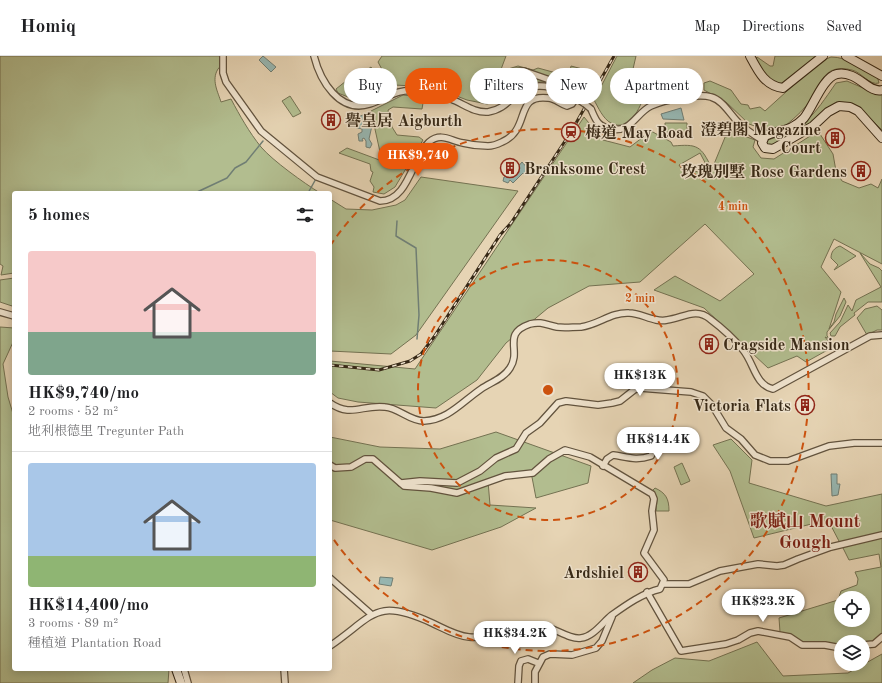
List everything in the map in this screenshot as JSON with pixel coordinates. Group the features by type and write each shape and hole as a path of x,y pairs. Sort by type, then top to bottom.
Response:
{"main road":[{"path":"750,56 762,76 769,84 775,87 783,88 823,56"},
{"path":"846,56 882,76"},
{"path":"882,90 876,91 854,76 835,75 828,80 810,110 801,121 786,130 767,135 762,140 765,148 772,149 816,124 831,110 843,106 858,111 882,138"},
{"path":"177,671 180,683"}],"street":[{"path":"223,56 225,80 265,136 316,177 383,201 389,199 401,189 425,147 434,139 445,137 463,143 493,146 516,133 521,124 525,107 533,100 546,98"},
{"path":"314,56 321,77 336,96 357,105 368,105 401,91 413,90 443,97 472,110 485,112 505,106 520,92 531,87 546,87"},
{"path":"585,104 591,109 595,121 599,125 619,130 629,125 652,106 686,97 710,97 719,101 738,122 762,140"},
{"path":"562,104 567,106 572,104"},
{"path":"0,312 12,315"},
{"path":"332,404 340,409 350,411 371,407 387,407 419,421 441,417 453,411 505,373 514,359 513,339 515,334 524,326 538,323 559,327 578,327 594,324 621,313 635,313 664,321 691,313 702,315 711,319 744,351 761,382 773,389 870,336 882,335"},
{"path":"401,483 420,481 457,483 480,471 496,458 516,450 526,433 542,421 558,403 566,401 598,405 612,403 620,401 634,390 640,388 691,392 703,396 712,405 724,426 741,439 755,455 770,461 788,461 829,446 854,443 882,443"},
{"path":"603,466 607,459 613,455 624,458 642,458 651,456 653,452 650,448 626,448"},
{"path":"332,466 335,468 351,467 365,459 373,459 401,483 410,488 432,488 457,493 505,476 533,473 549,460 565,450 590,457 649,492 653,497 652,511 654,530 644,553 662,575 664,584"},
{"path":"664,584 689,584 720,571 758,564 777,566 784,565 831,547 882,535"},
{"path":"332,580 371,614"},
{"path":"332,644 371,614 383,610 410,613 456,634 468,637 482,636 537,625 554,629 578,638 590,634 614,614 647,592 660,589 664,584"},
{"path":"647,592 681,651 698,650 726,644 758,631 790,637 803,645 834,647"},
{"path":"535,683 534,674 538,663 543,657 548,654 569,656 596,648 602,640 614,614"},
{"path":"870,644 874,644 882,637"},
{"path":"518,683 519,664 521,661 528,659 538,663"},
{"path":"185,671 188,683"},
{"path":"284,671 285,683"}],"green space":[{"path":"0,56 226,56 215,77 221,102 231,99 245,124 266,153 297,178 317,191 12,191 12,273 1,275 3,266 0,264"},
{"path":"382,56 506,56 502,68 470,68 470,101 462,98 462,68 405,68 405,86 397,85 397,68 381,68 378,62"},
{"path":"617,56 636,56 633,68 611,68"},
{"path":"775,56 816,56 786,83 780,83 767,77 755,60 757,57 770,66 773,66"},
{"path":"831,57 837,57 860,66 877,76 879,83 872,83 859,73 852,70 834,70 823,78 811,99 803,109 781,130 766,130 749,124 726,102 704,90 704,83 710,81 731,90 741,104 748,105 750,109 760,107 765,111 819,62"},
{"path":"518,66 526,68 511,68"},
{"path":"538,68 546,70 546,78 538,76"},
{"path":"610,69 610,104 640,104 637,112 629,122 624,125 611,123 601,113 596,104 602,104 602,85"},
{"path":"538,79 546,82 538,82"},
{"path":"847,81 877,94 882,94 882,130 864,112 844,104 771,149 764,141 778,137 799,127 814,113 836,83"},
{"path":"344,83 344,95 338,93 336,89"},
{"path":"405,95 405,104 423,104 422,109 393,107 388,110 392,127 397,135 419,137 423,140 395,187 384,194 373,192 374,187 370,181 373,172 371,171 370,164 339,153 347,148 382,161 371,111 385,104 397,104 397,98"},
{"path":"290,96 301,113 293,117 282,101"},
{"path":"584,117 603,140 630,147 651,131 671,142 673,146 693,146 705,155 712,169 728,130 755,140 753,147 761,158 774,159 818,131 833,154 836,171 842,181 859,188 871,184 878,188 882,179 882,264 834,239 821,267 841,292 829,329 834,322 836,314 844,298 846,302 840,316 827,332 827,336 830,339 825,337 833,347 806,362 797,356 768,368 704,308 654,290 675,276 720,301 754,274 705,224 640,282 589,286 548,308 506,343 477,380 436,408 358,402 338,398 332,394 332,361 415,369","holes":["700,153 710,172 683,171 679,165"]},
{"path":"665,123 687,123 687,133 665,132"},
{"path":"421,177 518,191 416,335 391,354 332,351 332,200 346,209 372,210 396,205 405,200"},
{"path":"840,246 856,256 834,270 838,265 831,258 833,250"},
{"path":"860,253 870,264 882,271 882,302 868,302 840,327 835,336 831,336 830,333 840,322 848,305 852,311 856,300 881,287"},
{"path":"12,278 12,306 0,302 0,280"},
{"path":"877,306 882,310 882,330 877,330 867,335 857,318 865,309"},
{"path":"0,327 12,328 12,344 3,364 8,397 12,410 12,671 169,671 168,683 0,683"},
{"path":"496,432 591,466 588,483 536,498 531,472 488,481 490,505 536,508 501,527 432,550 332,521 332,437 380,447 440,449"},
{"path":"731,439 752,460 749,483 826,506 882,494 882,532 840,543 828,520 754,538 730,471 713,445"},
{"path":"682,463 690,481 681,485 674,467"},
{"path":"655,488 662,492 666,497 669,511 656,511 657,499 652,491"},
{"path":"882,537 882,634 873,642 870,642 870,635 834,635 834,645 803,643 780,632 779,618 834,601 834,627 870,627 870,591 841,591 857,585 858,579 855,572 881,567 879,554 849,560 842,546"},
{"path":"757,642 783,676 870,671 870,661 882,654 882,683 633,683 652,670 675,658 709,661"}],"water":[{"path":"263,56 276,67 271,72 259,60"},
{"path":"681,108 684,120 663,119 661,114"},
{"path":"363,115 370,117 373,121 369,139 372,144 370,148 366,147 366,141 364,138 362,139 363,141 359,141 358,134 362,132 362,129 353,127 352,123 353,119"},
{"path":"522,162 530,171 525,175 523,173 513,183 510,180 508,183 503,181 504,177 512,174"},
{"path":"831,474 837,474 837,484 840,484 838,495 832,496"},
{"path":"380,577 393,578 391,586 379,584"}],"waterway":[{"path":"199,191 227,178 235,168 246,162 263,141"},
{"path":"309,191 317,177"},
{"path":"397,221 396,236 416,248 419,315 417,339"}],"railway":[{"path":"332,365 379,370 410,361 421,354 434,337 500,235 511,223 571,132 614,56"}],"place":[{"name":"譽皇居 Aigburth","path":"331,120"},
{"name":"梅道 May Road","path":"571,132"},
{"name":"澄碧閣 Magazine Court","path":"835,138"},
{"name":"Branksome Crest","path":"510,168"},
{"name":"玫瑰別墅 Rose Gardens","path":"861,171"},
{"name":"Cragside Mansion","path":"709,344"},
{"name":"Victoria Flats","path":"805,405"},
{"name":"Ardshiel","path":"638,572"}],"district":[{"name":"歌賦山 Mount Gough","path":"805,531"}]}
